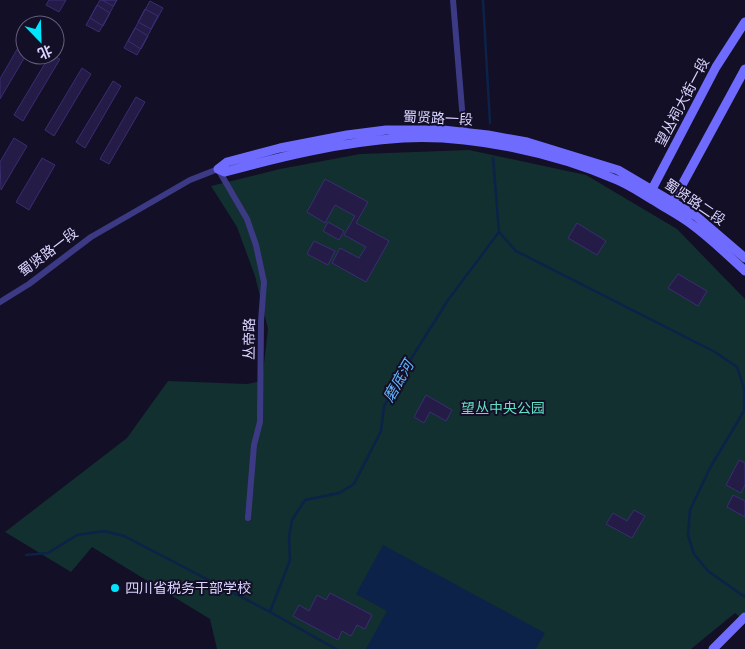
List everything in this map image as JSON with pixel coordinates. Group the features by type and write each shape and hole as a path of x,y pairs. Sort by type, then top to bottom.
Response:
{"street":[{"path":"453,0 464,132"},
{"name":"望丛祠大街一段","path":"649,194 716,67 745,22"},
{"path":"671,206 745,69"},
{"name":"蜀贤路一段","path":"0,302 29,284 91,237 190,180 218,169 227,162 280,148 347,135 386,130 443,130 527,142 618,170 649,194"},
{"name":"蜀贤路一段","path":"218,169 225,172 295,153 351,144 404,138 452,139 499,145 544,156 618,180 649,194"},
{"name":"丛帝路","path":"218,169 247,219 256,244 264,282 261,321 260,422 254,445 248,518"},
{"name":"蜀贤路二段","path":"649,194 671,206 696,216 745,258"},
{"name":"蜀贤路二段","path":"671,206 745,271"},
{"path":"713,649 745,616"}],"green space":[{"name":"望丛中央公园","path":"469,150 586,175 677,229 745,299 745,621 735,613 691,649 217,649 210,619 92,547 71,572 5,532 127,438 168,381 247,384 262,381 268,329 255,276 237,227 211,186 280,169 360,154"}],"water":[{"path":"383,545 545,633 536,649 366,649 387,611 356,594"}],"building":[{"path":"49,0 66,0 59,12 46,5"},
{"path":"100,0 117,0 99,32 86,25"},
{"path":"102,0 117,0 113,6"},
{"path":"150,1 163,8 137,55 124,48"},
{"path":"97,5 110,13 103,26 90,18"},
{"path":"145,9 158,16 151,29 138,22"},
{"path":"135,28 148,36 141,49 128,41"},
{"path":"15,53 15,65 20,65 0,99 0,79"},
{"path":"44,65 56,65 23,121 14,115"},
{"path":"82,68 91,74 54,136 45,130"},
{"path":"113,81 121,86 85,148 76,142"},
{"path":"136,97 145,102 109,164 100,159"},
{"path":"14,138 27,146 1,190 0,162"},
{"path":"42,158 55,165 29,210 16,202"},
{"path":"325,179 368,202 356,223 389,241 366,282 332,263 340,248 359,258 366,247 344,235 355,216 335,205 325,223 307,212"},
{"path":"328,222 344,231 339,240 323,231"},
{"path":"577,223 606,241 597,255 568,238"},
{"path":"314,241 335,251 328,265 307,254"},
{"path":"678,274 707,291 698,306 668,288"},
{"path":"426,395 452,410 446,421 430,412 424,423 414,417"},
{"path":"739,460 745,463 745,485 741,493 726,485"},
{"path":"733,495 745,501 745,517 727,507"},
{"path":"634,510 645,516 632,538 606,524 613,513 627,521"},
{"path":"330,593 372,615 365,629 357,625 351,636 342,631 338,640 293,616 299,605 309,611 317,595 326,600"}],"waterway":[{"name":"磨底河","path":"483,0 490,123"},
{"name":"磨底河","path":"336,649 270,612 290,560 289,537 292,520 305,500 339,493 354,484 381,431 384,406 404,370 448,300 499,232 493,158"},
{"path":"499,232 516,251 715,352 737,367 744,388 744,411 711,466 690,510 688,535 694,554 708,571 745,597"},
{"name":"磨底河","path":"26,555 48,553 77,535 104,531 124,536 270,612"}],"place":[{"name":"四川省税务干部学校","path":"115,588"}]}
